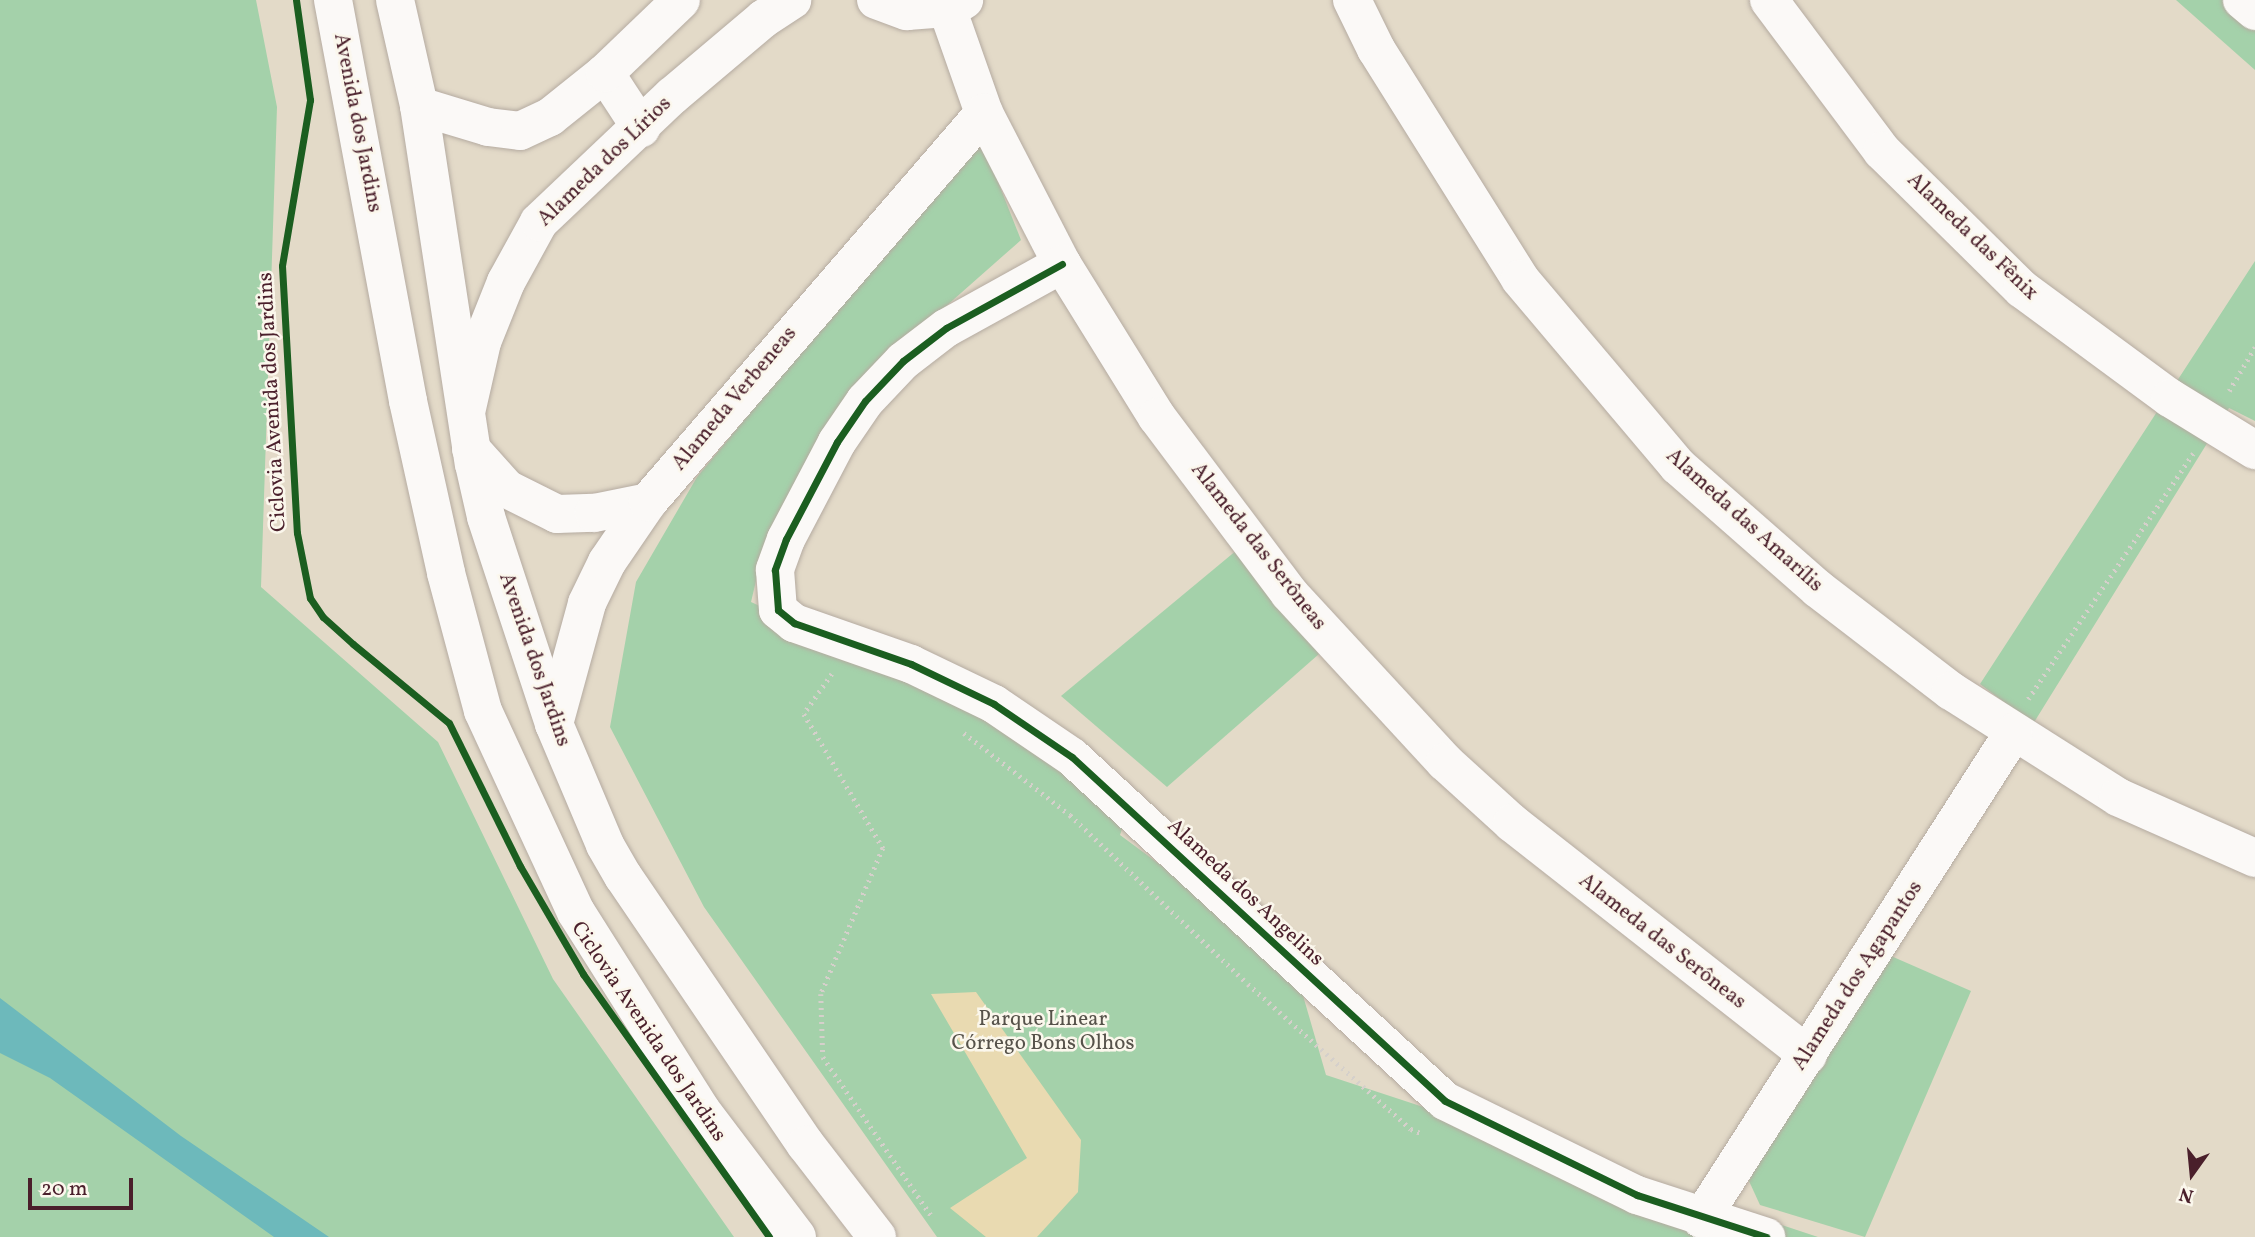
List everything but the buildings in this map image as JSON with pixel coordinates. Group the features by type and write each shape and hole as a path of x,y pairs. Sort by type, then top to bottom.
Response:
{"street":[{"name":"Avenida dos Jardins","path":"333,0 408,401 446,573 484,711 556,875 701,1110 797,1237"},
{"name":"Avenida dos Jardins","path":"395,0 419,106 467,408 471,449 486,517 554,724 605,845 806,1145 877,1237"},
{"path":"419,106 488,127 520,131 550,117 604,73 681,0"},
{"name":"Alameda dos Lírios","path":"467,408 482,342 506,282 539,222 752,28 792,0"},
{"path":"876,0 907,12 956,4"},
{"name":"Alameda das Amarílis","path":"1352,0 1376,49 1520,279 1678,467 1818,589 2018,716 2118,797 2255,858"},
{"name":"Alameda das Fênix","path":"1769,0 1882,150 2022,289 2170,398 2255,450"},
{"path":"2242,0 2255,11"},
{"name":"Alameda das Serôneas","path":"956,4 984,113 1062,264 1157,417 1289,593 1445,762 1639,927 1808,1055"},
{"path":"604,73 641,128"},
{"name":"Alameda Verbeneas","path":"554,724 587,603 607,562 648,502 984,113"},
{"name":"Alameda dos Angelins","path":"1062,264 946,328 903,361 865,401 837,442 786,539 775,570 774,592 778,610 794,623 923,670 994,704 1072,757 1444,1101 1637,1195 1701,1219 1766,1237"},
{"path":"471,449 507,489 557,514 594,513 648,502"},
{"name":"Alameda dos Agapantos","path":"1701,1219 1808,1055 2018,716"},
{"path":"556,875 605,845"}],"path":[{"path":"2228,393 2255,347"},
{"path":"2018,716 2046,678 2200,440"},
{"path":"839,665 804,714 883,848 821,994 823,1057 933,1218"}],"green space":[{"path":"0,0 256,0 277,107 261,587 438,742 553,979 734,1237 0,1237"},
{"path":"2176,0 2233,0 2255,21 2255,70"},
{"name":"Parque Linear Córrego Bons Olhos","path":"980,136 1021,240 867,376 760,564 751,602 978,705 1124,823 1120,835 1185,883 1302,992 1326,1075 1818,1237 937,1237 704,907 610,727 636,582 697,477"},
{"path":"2255,261 2255,421 2229,408 2033,724 1980,684"},
{"path":"1249,540 1319,654 1167,787 1061,696"},
{"path":"1875,949 1971,991 1865,1237 1760,1205 1749,1181"}],"sand":[{"path":"976,992 1081,1140 1078,1192 1037,1237 986,1237 950,1208 1027,1158 931,994"}],"water":[{"path":"0,998 181,1136 329,1237 274,1237 50,1078 0,1053"}],"cycle path":[{"name":"Ciclovia Avenida dos Jardins","path":"296,0 310,100 282,266 297,533 310,598 323,617 353,644 449,723 520,866 583,974 769,1237"},
{"path":"1062,264 946,328 903,361 865,401 837,442 786,539 775,570 778,610 794,623 911,664 994,704 1072,757 1445,1101 1637,1195 1766,1237"}]}
